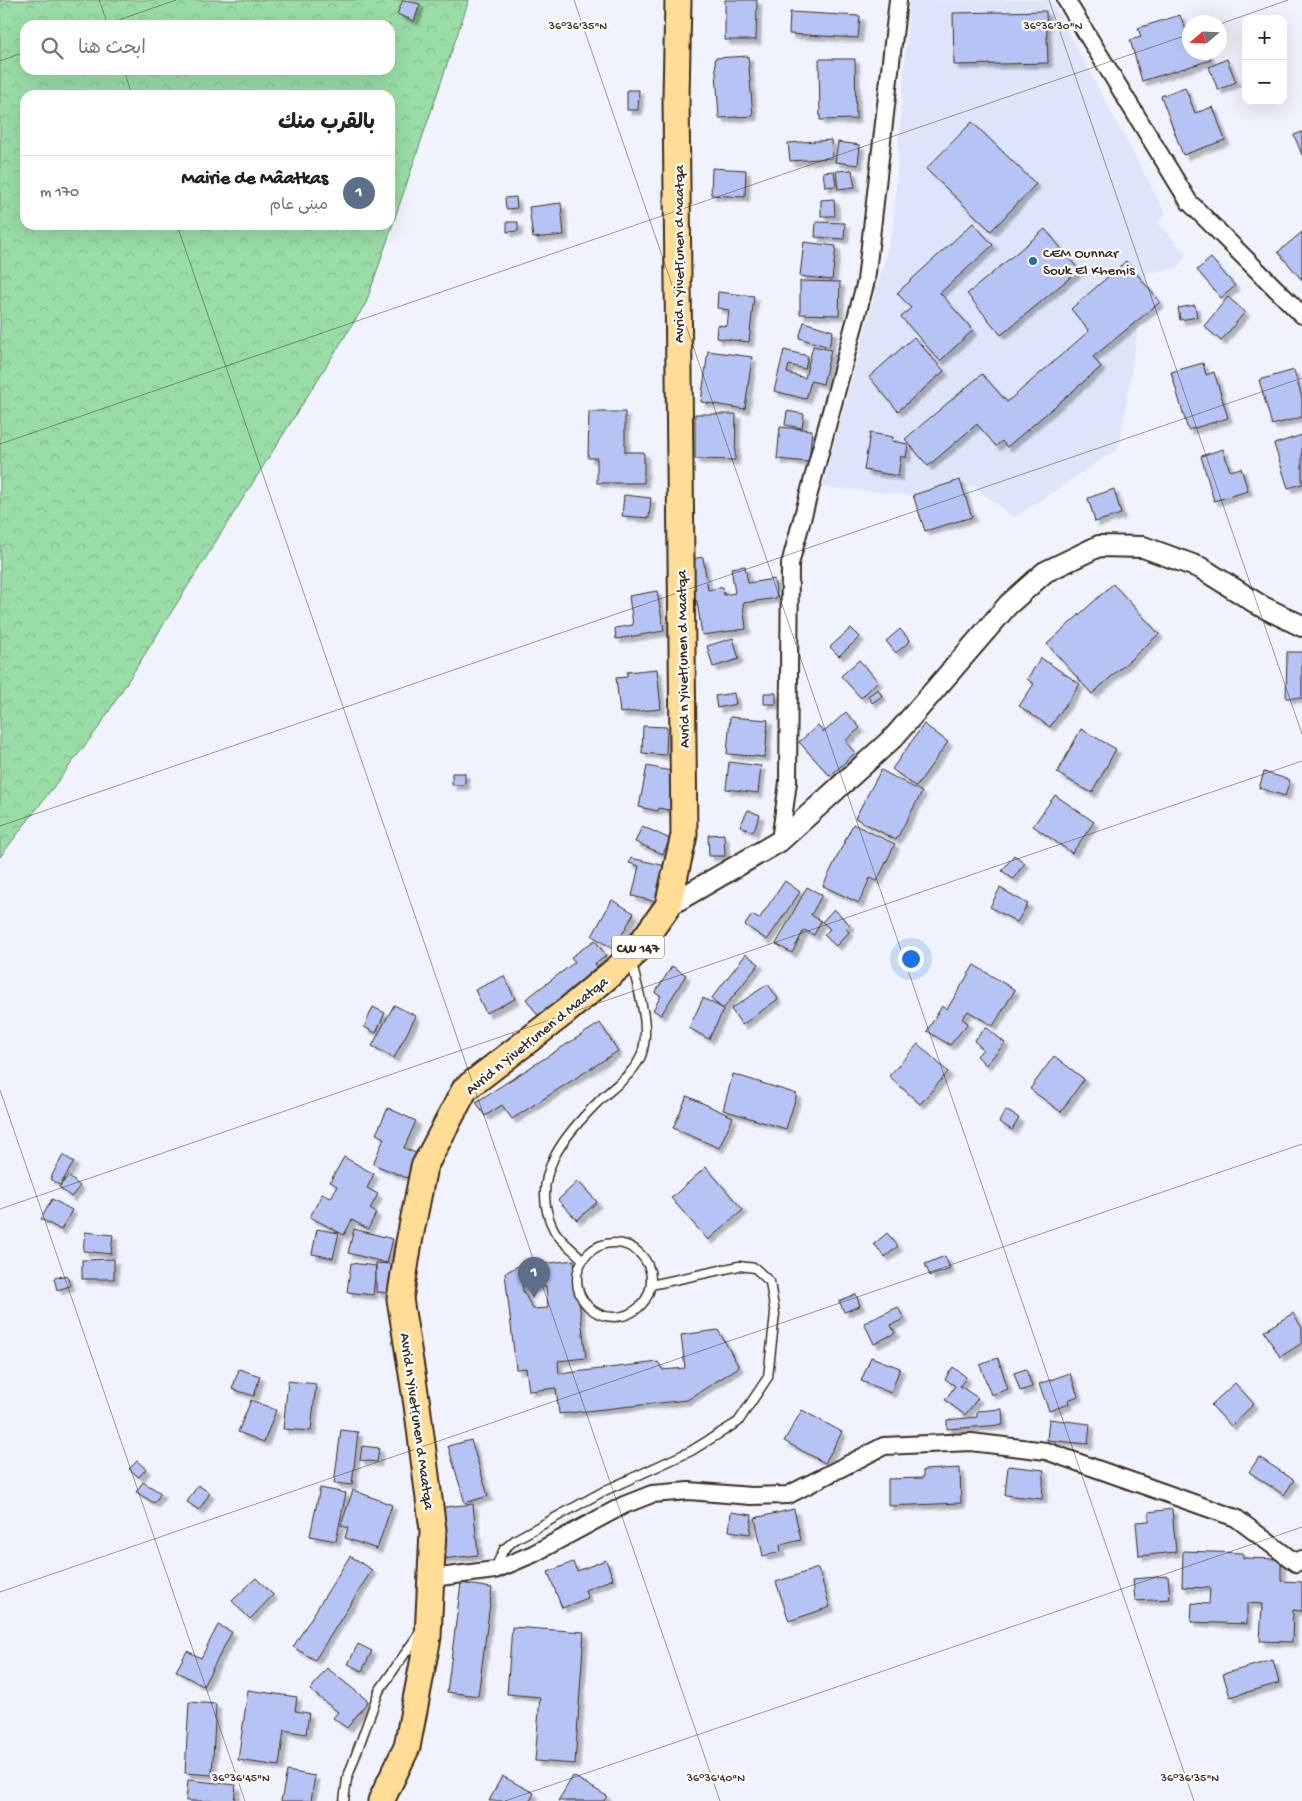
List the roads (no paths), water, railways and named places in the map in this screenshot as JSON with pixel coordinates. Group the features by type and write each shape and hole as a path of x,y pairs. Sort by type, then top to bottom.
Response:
{"main road":[{"name":"Avrid n Yivetṛunen d Maatqa","path":"381,1801 407,1747 428,1637 433,1530 417,1406 400,1299 408,1242 424,1167 465,1089 565,1012 631,957 668,906 684,836 677,176 678,0"}],"street":[{"path":"780,840 788,782 790,564 866,281 898,0"},
{"path":"1066,0 1189,202 1302,315"},
{"path":"668,906 780,840 894,736 1008,605 1045,572 1099,546 1143,547 1200,568 1261,606 1302,626"},
{"path":"432,1578 495,1570 533,1554 624,1505 652,1494 689,1491 751,1496 788,1495 884,1446 971,1442 1046,1451 1236,1518 1296,1563 1302,1559"}],"lane":[{"path":"583,1260 555,1232 547,1208 544,1183 554,1154 595,1106 635,1068 641,1056 644,1038 643,1008 631,957"},
{"path":"617,1243 629,1246 639,1252 646,1262 650,1273 651,1285 648,1297 640,1307 630,1314 617,1317 605,1316 593,1311 584,1302 578,1291 577,1278 583,1260 594,1248 605,1244 617,1243"},
{"path":"495,1570 504,1549 516,1539 604,1490 691,1451 738,1422 768,1377 775,1314 770,1282 755,1268 738,1266 651,1285"},
{"path":"344,1801 347,1779 379,1691 429,1619"}],"place":[{"name":"CEM Ounnar Souk El Khemis","path":"1033,261"},
{"name":"Mairie de Mâatkas","path":"534,1298"}]}
